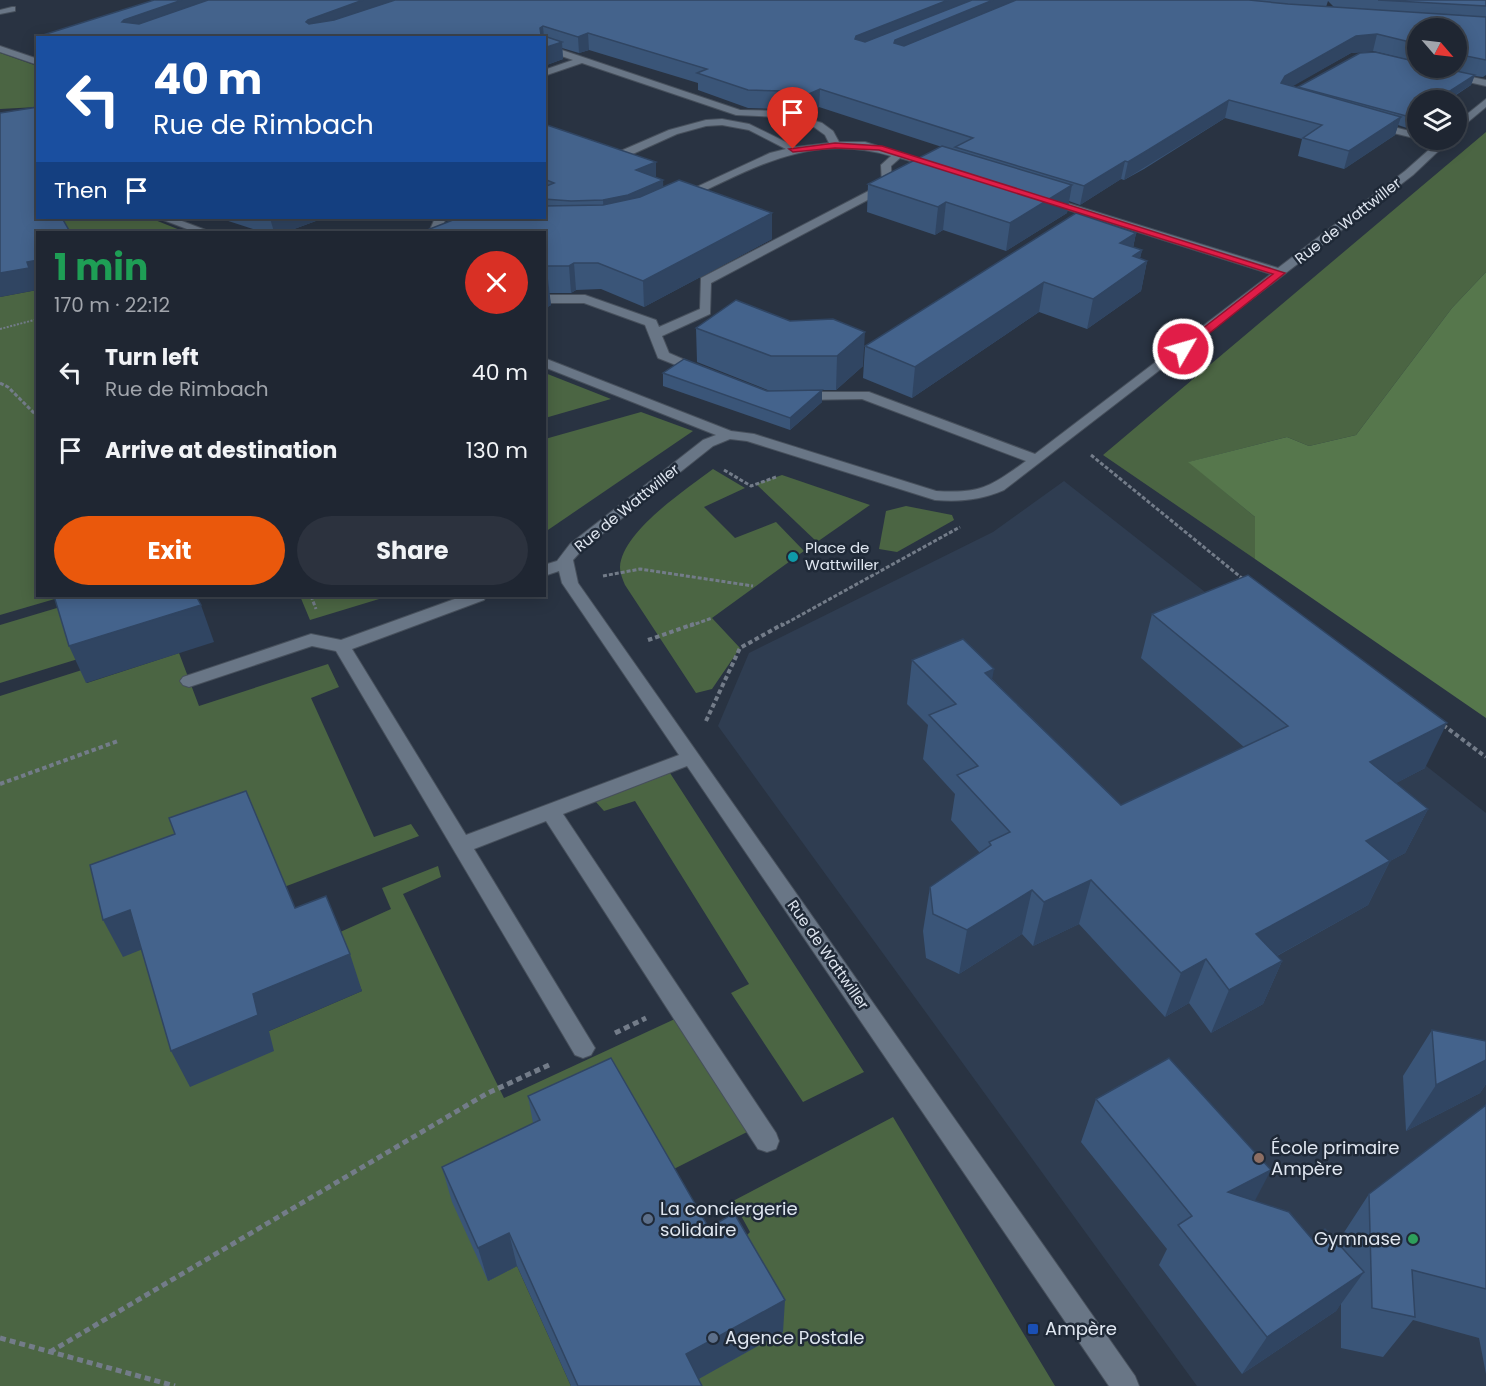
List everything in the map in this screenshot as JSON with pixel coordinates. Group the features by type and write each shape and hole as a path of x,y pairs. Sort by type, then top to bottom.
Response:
{"street":[{"path":"0,12 12,9"},
{"path":"546,48 739,113 783,114 818,125 829,133 835,145"},
{"path":"0,49 36,61"},
{"path":"546,73 584,59"},
{"path":"1465,78 1486,83"},
{"path":"1467,119 1486,102"},
{"path":"1359,121 1407,133"},
{"path":"600,156 611,160 698,123 718,122 738,123 753,128 793,149"},
{"path":"671,202 774,155 793,149 865,145 955,171"},
{"name":"Rue de Wattwiller","path":"1116,1383 909,1070 689,758 570,583 566,559 576,546 694,453 708,443 729,435 749,436 935,495 960,497 984,493 999,486 1070,437 1409,173 1430,150"},
{"path":"655,334 706,311 705,281 888,185 886,165 899,154"},
{"path":"1033,196 1280,273"},
{"path":"167,219 202,231"},
{"path":"546,299 585,299 651,323 663,355 715,376"},
{"path":"546,363 729,435"},
{"path":"789,396 864,395 1037,460"},
{"path":"546,570 566,563"},
{"path":"189,681 310,640 342,646 475,597"},
{"path":"342,646 583,1048"},
{"path":"462,845 689,758"},
{"path":"550,811 767,1141"}],"path":[{"path":"0,329 36,320"},
{"path":"0,382 8,387 36,416"},
{"path":"1070,437 1245,580"},
{"path":"689,758 740,648 969,522 960,497"},
{"path":"570,583 640,569 753,586"},
{"path":"616,651 712,618"},
{"path":"1438,721 1486,757"},
{"path":"0,784 118,741"},
{"path":"50,1352 486,1094 675,1002"},
{"path":"0,1338 175,1386"}],"shaded area":[{"name":"École primaire Ampère","path":"1064,481 1486,813 1486,1386 1197,1386 718,726 749,653 993,532"}],"green space":[{"path":"0,53 36,66 36,107 0,109"},
{"path":"1486,132 1486,272 1452,308 1356,435 1309,446 1287,437 1189,462 1255,517 1255,559 1103,455 1467,150"},
{"path":"39,219 152,219 182,231 52,231"},
{"path":"1486,272 1486,718 1255,559 1255,517 1188,462 1287,437 1309,446 1356,435 1452,308"},
{"path":"36,290 36,597 62,597 0,615 0,297"},
{"path":"546,373 611,399 546,418"},
{"path":"641,412 693,431 546,531 546,439"},
{"path":"713,469 745,488 704,507 735,538 776,522 804,551 712,618 740,648 712,689 696,693 625,585 620,567 624,553 643,525"},
{"path":"782,475 870,505 817,542 756,484"},
{"path":"906,506 952,515 954,520 897,552 879,549 886,511"},
{"path":"97,597 78,659 0,683 0,625"},
{"path":"300,597 386,597 310,620"},
{"path":"179,653 199,706 328,664 339,687 311,698 374,837 411,824 419,836 284,887 148,947 269,1031 362,991 338,933 391,909 382,888 438,866 441,877 403,894 504,1098 677,1018 749,1131 662,1175 488,1281 517,1266 571,1386 0,1386 0,696 82,670 87,683"},
{"path":"670,773 864,1072 803,1102 731,993 749,984 635,801 604,811 596,802"},
{"path":"893,1117 1055,1386 689,1386 735,1247 750,1232 733,1201"}],"building":[{"path":"154,0 182,0 122,22 139,24 208,0 363,0 308,20 306,22 309,24 334,20 395,0 948,0 856,36 855,39 865,42 972,0 993,0 895,40 894,43 904,46 1016,0 1249,0 1486,17 1486,60 1467,56 1467,18 1407,18 1407,41 1377,34 1356,36 1285,76 1281,83 1401,117 1349,151 1303,138 1322,125 1229,100 1128,162 1125,161 1084,186 955,147 973,138 820,89 802,97 783,91 748,90 697,73 707,69 588,33 578,37 543,26 540,28 541,35 544,36 43,35"},
{"path":"1378,0 1486,0 1486,6"},
{"path":"546,37 562,42 546,47"},
{"path":"1375,52 1407,59 1407,78 1467,78 1467,73 1475,75 1452,90 1407,90 1407,116 1298,87 1360,53"},
{"path":"36,107 36,219 63,219 69,231 36,231 36,260 27,262 29,268 0,273 0,113"},
{"path":"546,125 656,162 636,170 663,180 628,195 603,200 571,201 546,199 546,186 554,183 546,180"},
{"path":"942,146 1072,185 1010,223 946,202 938,207 868,184"},
{"path":"679,180 772,213 643,281 598,263 546,266 546,231 425,231 455,219 546,219 546,206 603,205 640,197"},
{"path":"1076,213 1136,233 1120,243 1142,250 1133,256 1147,261 1093,299 1044,282 915,367 865,346"},
{"path":"736,300 790,321 833,319 865,332 837,356 771,356 696,328"},
{"path":"684,359 767,391 822,390 790,418 663,373"},
{"path":"1248,575 1447,723 1370,762 1428,809 1366,841 1390,861 1256,934 1282,961 1229,990 1206,959 1181,973 1091,880 1044,902 1032,890 967,930 933,914 930,887 991,845 989,842 1010,832 957,775 978,766 929,715 956,704 912,660 963,639 994,669 985,673 1121,805 1288,726 1152,614"},
{"path":"54,597 197,597 201,605 69,646"},
{"path":"246,791 295,908 326,896 350,954 253,994 258,1015 171,1051 130,910 103,920 90,865 175,834 169,818"},
{"path":"1432,1030 1486,1041 1486,1060 1436,1085"},
{"path":"611,1058 709,1228 734,1213 785,1300 686,1354 702,1386 578,1386 509,1233 478,1248 442,1167 540,1120 528,1096"},
{"path":"1169,1058 1271,1170 1228,1192 1289,1212 1312,1239 1325,1229 1364,1272 1267,1337 1178,1225 1192,1216 1096,1099"},
{"path":"1486,1105 1486,1289 1412,1270 1415,1317 1372,1308 1369,1194"}],"place":[{"name":"Place de Wattwiller","path":"793,557"},
{"name":"École primaire Ampère","path":"1259,1158"},
{"name":"La conciergerie solidaire","path":"648,1219"},
{"name":"Gymnase","path":"1413,1239"},
{"name":"Ampère","path":"1033,1329"},
{"name":"Agence Postale","path":"713,1338"}],"route":[{"path":"793,149 835,145 879,147 1280,273 1183,349"}]}
